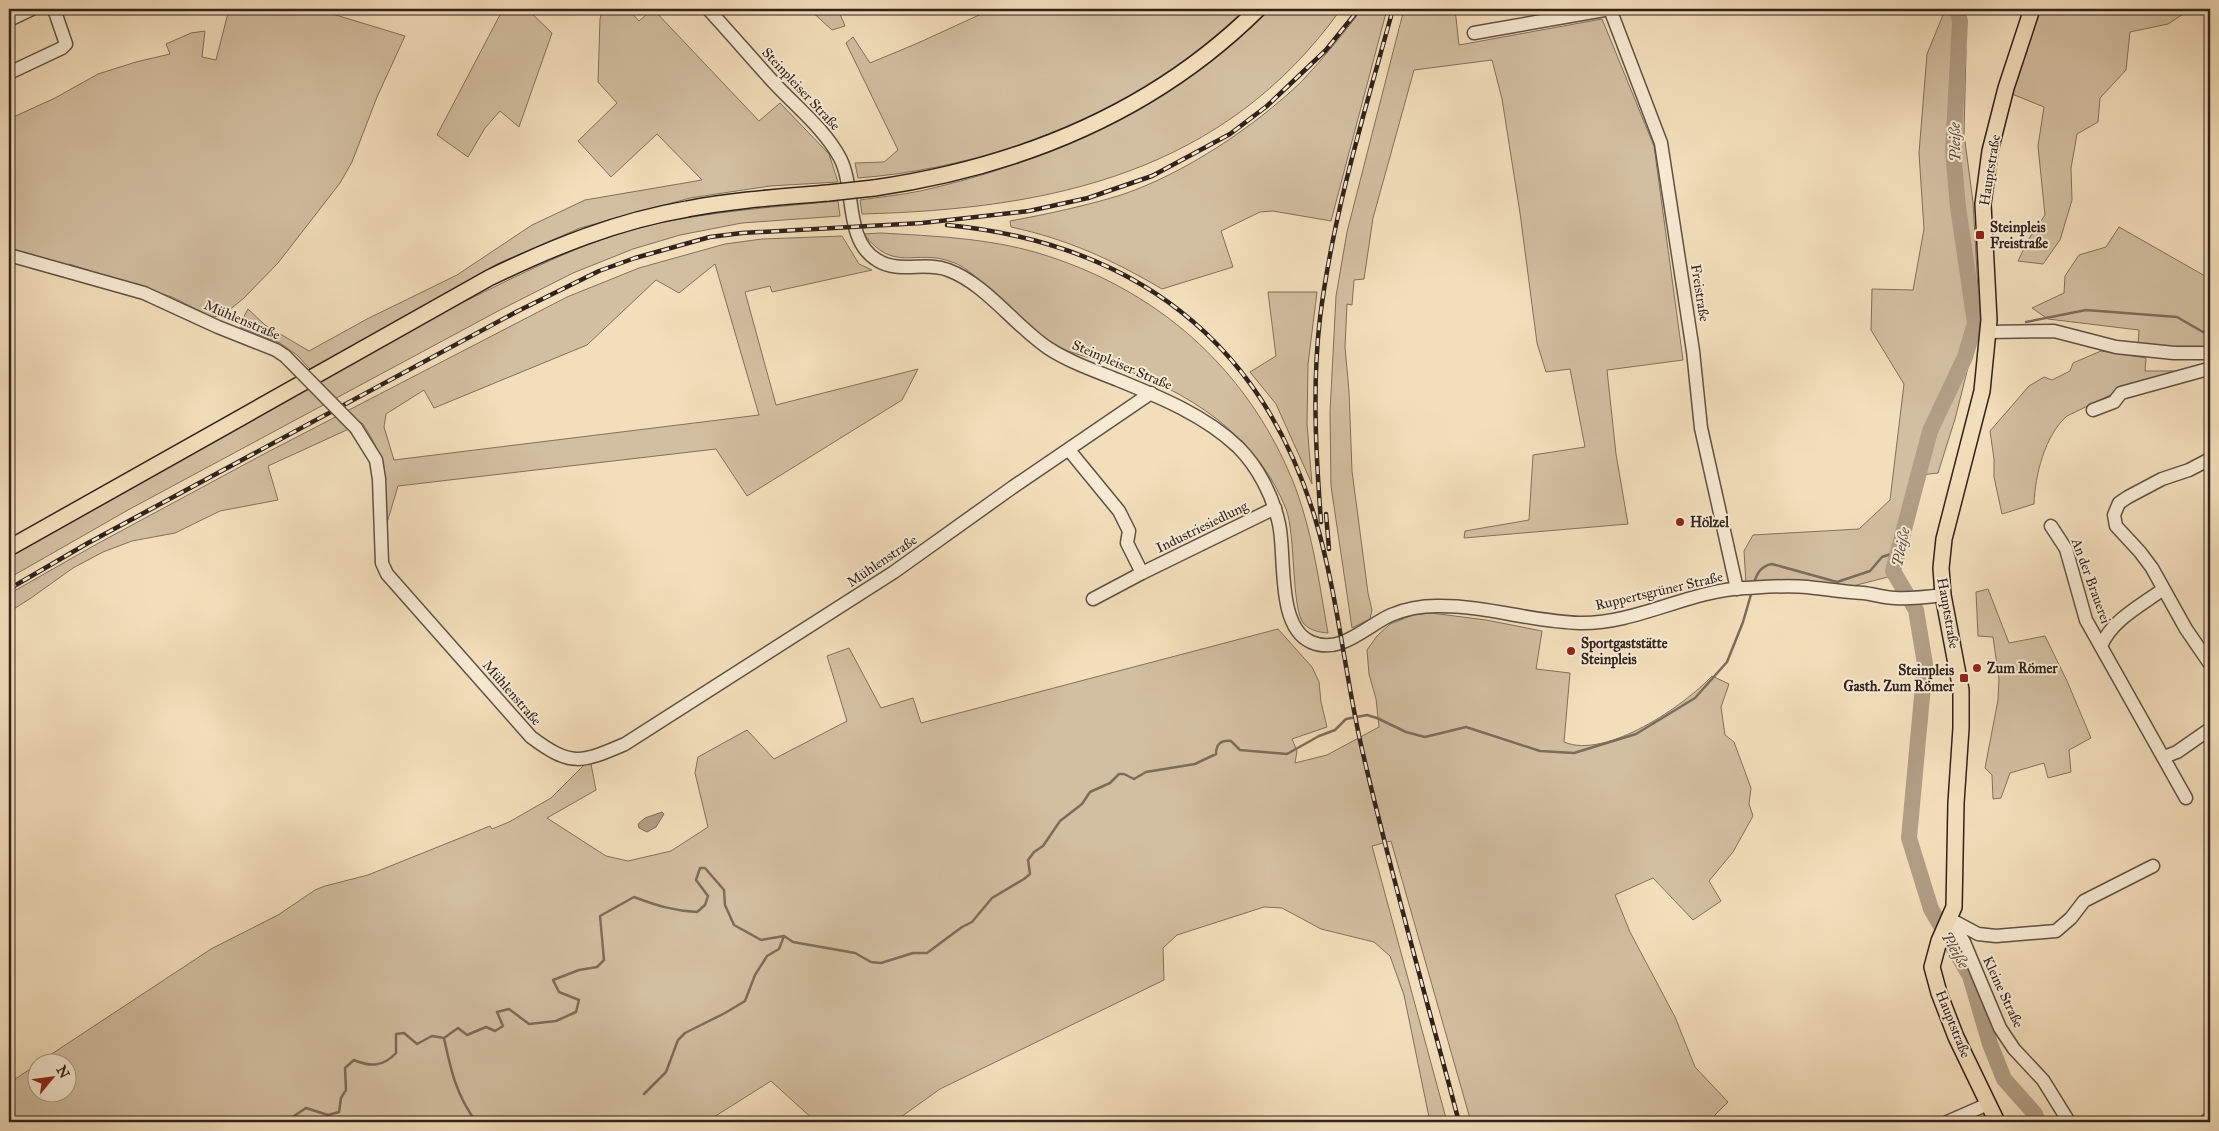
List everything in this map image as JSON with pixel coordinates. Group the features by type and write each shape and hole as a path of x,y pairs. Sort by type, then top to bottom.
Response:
{"main road":[{"path":"9,548 489,278 531,258 586,236 650,216 734,202 874,188 964,172 1011,158 1085,128 1157,89 1205,54 1258,9"},
{"name":"Hauptstraße","path":"1996,1122 1956,1038 1939,993 1932,967 1938,941 1954,907 1956,803 1961,728 1961,690 1942,596 1940,568 1944,539 1982,391 1988,332 1983,204 1990,151 2006,88 2032,9"}],"street":[{"path":"9,20 32,9"},
{"path":"9,73 62,48 66,44 54,9"},
{"name":"Steinpleiser Straße","path":"708,9 778,87 824,134 835,150 846,171 856,231 862,245 872,256 892,266 935,266 969,280 1023,329 1049,349 1074,363 1151,393 1181,408 1212,426 1238,448 1256,470 1275,508 1282,542 1289,617 1304,638 1312,643 1332,645"},
{"path":"1474,33 1611,9"},
{"name":"Freistraße","path":"1611,9 1662,143 1693,351 1701,428 1741,588"},
{"name":"Mühlenstraße","path":"9,255 144,293 218,327 276,350 285,356 356,428 376,460 379,480 382,563 387,574 531,738 552,753 570,759 590,759 625,744 894,572 1151,393"},
{"path":"1988,332 2054,331 2116,347 2174,353 2206,353 2204,369 2121,393 2114,402 2093,410"},
{"path":"1069,450 1119,511 1129,531 1127,543 1142,572"},
{"path":"2210,459 2189,470 2162,479 2128,497 2119,503 2114,515 2116,526 2152,568 2162,590 2210,664"},
{"name":"Industriesiedlung","path":"1093,599 1142,572 1275,508"},
{"name":"An der Brauerei","path":"2051,526 2066,549 2086,620 2186,798"},
{"name":"Ruppertsgrüner Straße","path":"1332,645 1353,638 1391,615 1423,606 1481,609 1544,620 1579,623 1602,622 1722,590 1741,588 1802,587 1893,598 1942,596"},
{"name":"An der Brauerei","path":"2101,646 2105,636 2123,618 2162,590"},
{"path":"2164,757 2177,752 2210,729"},
{"path":"1948,921 1978,934 1996,936 2056,930 2070,918 2084,901 2153,866"},
{"name":"Kleine Straße","path":"1948,921 1964,942 2000,1028 2014,1049 2043,1080 2069,1122"},
{"path":"1947,1122 1988,1104"},
{"path":"2205,1122 2210,1118"}],"shaded area":[{"path":"229,9 316,9 405,36 377,97 352,162 340,183 278,263 244,298 222,316 212,317 172,297 69,264 65,275 9,254 9,119 55,98 98,74 170,54 166,44 191,33 205,31 202,57 216,60"},
{"path":"503,9 527,9 552,33 519,127 500,111 485,128 468,157 437,135"},
{"path":"603,9 628,9 639,21 653,9 759,121 780,103 829,154 838,182 770,186 690,198 580,228 497,264 398,322 310,369 297,355 280,343 241,328 241,322 248,309 265,325 309,351 367,319 457,275 532,225 585,200 702,180 657,134 611,177 578,141 617,103 598,82 600,19"},
{"path":"809,9 838,9 845,26 832,30"},
{"path":"992,9 1246,9 1202,47 1166,74 1085,119 1012,147 974,158 897,174 858,178 855,163 884,162 898,150 846,43 853,37 870,63"},
{"path":"1269,9 1341,9 1295,65 1244,110 1188,145 1129,171 1066,190 1001,203 932,210 862,214 860,200 920,191 1000,169 1038,156 1112,123 1148,103 1216,57"},
{"path":"1362,9 1387,9 1331,221 1273,211 1260,212 1221,231 1233,267 1162,289 1126,269 1070,244 1011,227 1010,221 1052,213 1121,195 1169,175 1193,162 1262,116 1301,82"},
{"path":"1404,9 1455,9 1459,45 1602,19 1654,146 1683,360 1607,370 1616,454 1628,524 1464,538 1465,531 1529,520 1533,455 1585,447 1570,369 1546,372 1537,343 1520,213 1502,99 1492,60 1414,70 1373,218 1364,279 1354,280 1352,305 1347,304 1345,347 1349,391 1352,471 1368,593 1372,610 1370,619 1352,628 1331,486 1330,412 1336,296 1347,232"},
{"path":"1943,9 1960,9 1966,51 1964,134 1973,202 1978,290 1978,328 1955,419 1938,473 1921,475 1888,577 1849,587 1746,584 1744,551 1753,535 1859,529 1890,500 1904,384 1871,330 1872,289 1913,290 1924,229 1919,153 1927,54 1943,15"},
{"path":"2038,9 2191,9 2168,24 2130,32 2126,70 2100,98 2098,122 2077,134 2071,168 2072,200 2060,240 2043,264 2018,261 2028,240 2045,215 2038,146 2044,107 2007,92"},
{"path":"838,201 840,216 742,223 680,235 633,249 573,273 500,310 128,510 9,578 9,557 455,306 551,260 600,240 674,220 744,210"},
{"path":"2119,227 2205,276 2210,273 2210,348 2138,346 2139,330 2048,319 2032,308 2064,293 2065,276 2079,255 2106,247"},
{"path":"881,233 980,241 1038,253 1081,268 1120,287 1157,310 1191,337 1222,367 1249,401 1272,438 1292,479 1310,536 1328,633 1318,632 1309,628 1304,624 1300,616 1295,588 1289,521 1286,509 1274,483 1250,450 1218,420 1193,403 1154,382 1052,344 958,264 939,258 895,257 875,246 864,234"},
{"path":"842,236 859,264 872,270 772,292 770,286 745,292 776,405 918,369 902,400 747,496 716,449 398,486 386,526 386,498 383,472 376,447 362,423 268,466 278,500 220,511 175,533 132,541 103,552 73,568 9,612 9,594 95,545 262,455 567,297 639,268 725,244 762,239","holes":["715,264 759,415 394,460 384,427 386,414 424,390 434,408 587,345 656,280 679,293"]},
{"path":"1268,292 1317,292 1308,364 1307,424 1312,484 1276,404 1250,372 1276,356"},
{"path":"2101,351 2146,358 2145,371 2180,371 2139,381 2067,416 2059,424 2047,445 2036,481 2034,504 2002,514 1994,477 1994,459 1990,431 2029,386 2044,377 2052,380 2070,371 2073,363"},
{"path":"1988,589 2009,643 2045,636 2067,681 2091,738 2069,750 2071,772 2048,778 2044,763 2010,773 2001,798 1993,799 1992,775 1985,768 1998,700 1999,679 1993,637 1978,636 1976,592"},
{"path":"1431,613 1486,620 1542,631 1536,669 1570,673 1564,742 1581,746 1622,737 1644,727 1683,701 1712,676 1729,684 1721,707 1725,735 1734,742 1751,788 1749,804 1753,816 1733,852 1709,881 1721,901 1693,920 1653,878 1615,895 1630,932 1675,1017 1695,1067 1728,1102 1710,1120 1712,1122 1471,1122 1391,841 1372,846 1447,1122 1430,1122 1404,995 1390,956 1374,942 1321,929 1282,908 1264,907 1177,935 1163,948 1164,980 940,1089 894,1122 816,1122 771,1081 706,1122 9,1122 9,1083 28,1071 28,1104 78,1104 78,1054 52,1054 211,949 278,915 315,890 368,875 490,826 492,829 509,822 551,798 590,759 596,790 547,818 606,856 628,861 671,851 708,827 695,773 698,757 747,730 774,759 847,721 827,656 849,648 881,708 913,698 921,723 1278,629 1312,667 1319,682 1321,702 1327,727 1292,739 1297,751 1295,763 1327,755 1379,727 1376,699 1369,674 1367,650 1377,636 1390,624 1413,615"},
{"path":"662,812 664,814 656,827 647,832 639,828 638,824 645,818"}],"waterway":[{"name":"Pleiße","path":"1957,9 1960,22 1953,151 1958,207 1975,323 1965,357 1930,431 1893,571 1916,610 1925,664 1909,838 1931,909 1970,976 1990,1044 2004,1079 2035,1114 2038,1122"},
{"path":"2026,322 2086,310 2177,317 2210,336"},
{"path":"1754,583 1760,570 1772,564 1837,582 1870,571 1882,557 1897,552"},
{"path":"285,1122 306,1108 328,1115 339,1112 341,1098 346,1090 345,1068 354,1060 371,1065 391,1058 396,1053 396,1034 404,1033 417,1044 432,1036 444,1038 458,1028 467,1035 486,1027 495,1031 503,1026 497,1012 509,1009 529,1024 556,1021 576,1012 579,1000 559,992 553,980 579,970 597,967 604,960 600,916 634,897 665,907 697,912 705,905 708,896 696,880 700,868 705,868 724,890 725,905 734,925 761,940 784,936 793,942 855,953 871,962 881,963 913,953 927,953 962,927 972,922 992,898 1030,874 1028,860 1034,852 1043,846 1060,821 1082,804 1090,792 1110,783 1119,774 1124,774 1134,779 1146,772 1195,764 1216,754 1218,745 1224,741 1231,741 1240,750 1287,754 1319,736 1335,730 1346,719 1367,715 1406,732 1425,737 1466,727 1540,751 1574,753 1636,734 1695,698 1727,662 1743,622 1752,591"},
{"path":"644,1094 666,1072 678,1040 685,1033 745,1001 755,975 767,956 779,949 784,936"},
{"path":"444,1038 455,1082 469,1112 476,1122"}],"railway":[{"path":"9,589 88,543 518,311 599,271 635,258 710,237 742,233 922,223 1029,211 1088,198 1152,176 1230,134 1267,106 1326,50 1359,9"},
{"path":"1321,522 1315,395 1320,318 1341,201 1393,9"},
{"path":"947,225 1013,235 1075,253 1130,278 1180,311 1223,351 1261,399 1291,454 1315,518 1323,546 1355,716 1372,792 1459,1122"},
{"path":"1326,514 1329,549"}],"place":[{"name":"Steinpleis Freistraße","path":"1980,235"},
{"name":"Hölzel","path":"1680,522"},
{"name":"Sportgaststätte Steinpleis","path":"1571,651"},
{"name":"Zum Römer","path":"1977,668"},
{"name":"Steinpleis Gasth. Zum Römer","path":"1964,678"}]}
